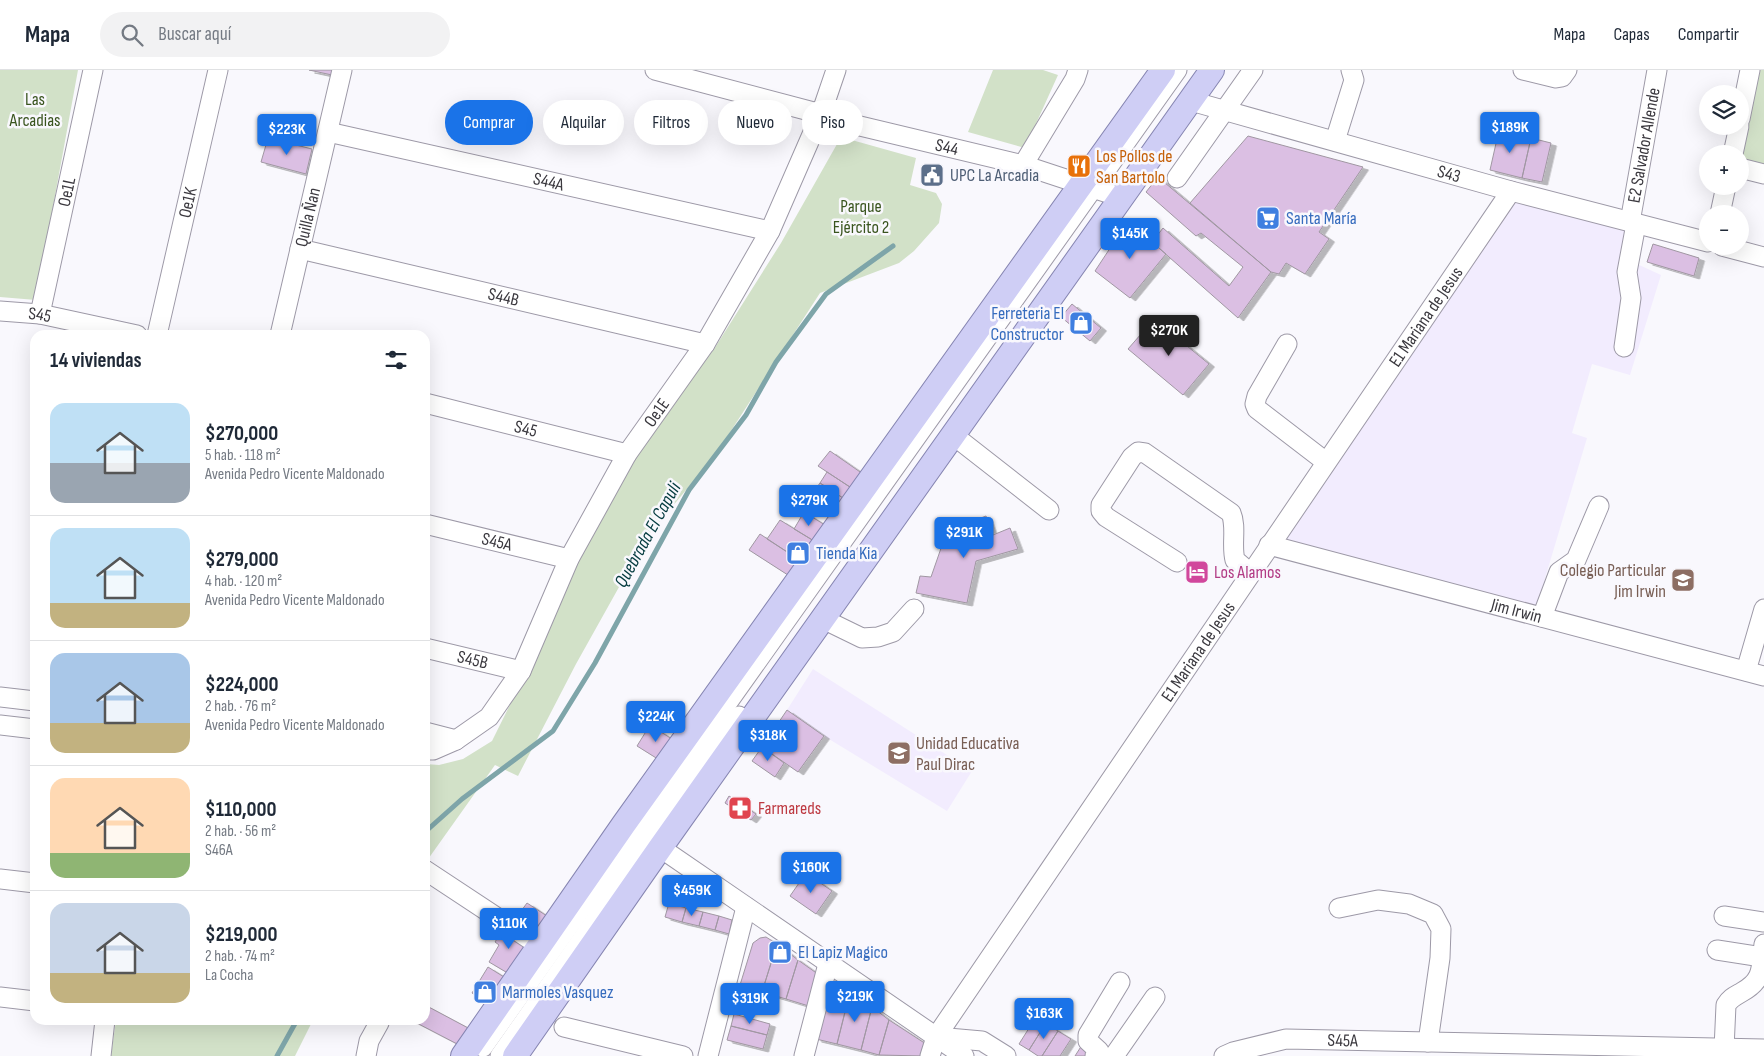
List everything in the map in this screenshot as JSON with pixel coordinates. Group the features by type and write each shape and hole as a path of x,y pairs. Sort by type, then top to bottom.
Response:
{"main road":[{"path":"515,1056 643,836 1088,185 1163,70"},
{"path":"463,1056 540,946 643,836 823,618 954,435 1118,196 1192,101 1212,70"}],"street":[{"name":"Oe1L","path":"40,314 93,70"},
{"name":"Oe1K","path":"158,330 218,70"},
{"name":"Quilla Ñan","path":"281,330 342,70"},
{"name":"S44","path":"655,70 702,76 802,108"},
{"name":"Oe1E","path":"826,100 836,70"},
{"path":"1023,164 1075,79 1078,70"},
{"path":"1088,185 1177,70"},
{"path":"477,1056 643,836 1118,196 1201,70"},
{"path":"1177,178 1253,70"},
{"path":"1335,141 1354,80 1351,70"},
{"path":"1523,70 1556,78 1565,74"},
{"name":"E2 Salvador Allende","path":"1624,346 1631,298 1627,272 1657,70"},
{"path":"1747,85 1750,70"},
{"name":"S43","path":"1192,101 1511,191 1699,240"},
{"name":"S44","path":"863,127 1023,164 1118,196"},
{"name":"S44A","path":"328,132 770,231"},
{"name":"Oe1E","path":"430,750 456,740 490,717 521,671 569,558 627,454 705,344 770,231 807,145"},
{"path":"1749,170 1764,174"},
{"name":"E1 Mariana de Jesus","path":"930,1056 936,1037 1511,191"},
{"name":"S44B","path":"300,249 705,344"},
{"path":"1749,253 1764,257"},
{"name":"S45","path":"0,311 40,314 106,330"},
{"path":"1286,344 1257,396 1255,404 1257,409 1326,462"},
{"name":"S45","path":"430,405 627,454"},
{"path":"954,435 1049,510"},
{"path":"1176,562 1106,517 1102,511 1101,505 1132,457 1138,452 1145,453 1231,513 1234,520 1233,541 1235,560 1250,573"},
{"path":"1542,617 1559,572 1576,560 1599,506"},
{"name":"S45A","path":"430,525 569,558"},
{"name":"Jim Irwin","path":"1269,545 1755,674"},
{"path":"1755,674 1764,609"},
{"path":"823,618 862,638 893,632 914,610"},
{"name":"S45B","path":"430,649 521,671"},
{"path":"0,697 30,700"},
{"path":"0,725 30,728"},
{"path":"430,733 456,740"},
{"path":"643,836 964,1056"},
{"path":"500,1056 643,836"},
{"path":"430,873 540,946"},
{"path":"0,879 30,882"},
{"path":"1339,908 1378,900 1409,904 1433,914 1442,929 1440,958 1428,1042"},
{"path":"708,1056 746,908"},
{"path":"1724,916 1764,922"},
{"path":"1717,950 1763,951 1760,977 1754,985 1729,999 1726,1004 1724,1049"},
{"path":"804,1056 828,964"},
{"path":"1120,982 1088,1035 1088,1041 1104,1055 1155,997"},
{"path":"0,997 30,1000"},
{"path":"101,1056 104,1025"},
{"path":"366,1056 369,1041 379,1025"},
{"path":"564,1027 682,1056"},
{"path":"936,1037 982,1041 1006,1056"},
{"name":"S45A","path":"1224,1056 1286,1039 1428,1042 1558,1051 1764,1050"}],"shaded area":[{"path":"1511,191 1636,224 1637,264 1661,275 1630,375 1592,364 1572,433 1587,438 1534,615 1269,545"},
{"name":"Unidad Educativa Paul Dirac","path":"813,669 972,771 947,811 824,736 787,710"}],"green space":[{"name":"Las Arcadias","path":"0,70 78,70 36,300 0,297"},
{"path":"993,70 1043,70 1058,75 1025,148 968,132"},
{"path":"1755,70 1764,70 1764,166 1749,162 1749,145 1742,145 1744,135 1749,135 1749,106"},
{"name":"Parque Ejército 2","path":"863,143 916,158 910,185 936,193 942,204 939,223 914,251 899,263 820,293 716,454 647,537 576,664 518,776 495,765 430,856 430,764 439,765 463,759 492,741 577,564 631,458 714,349 781,243 836,145 863,145"},
{"path":"115,1025 310,1025 295,1056 111,1056"}],"building":[{"path":"309,70 333,70 332,75"},
{"path":"1499,130 1531,138 1522,178 1490,170"},
{"name":"Santa María","path":"1248,136 1363,167 1319,232 1329,239 1305,274 1286,263 1279,274 1271,272 1190,203"},
{"path":"268,138 312,149 306,174 261,162"},
{"path":"1531,138 1551,143 1542,182 1522,178"},
{"path":"1158,177 1271,272 1238,318 1152,242 1163,228 1229,286 1243,267 1201,233 1196,236 1146,192"},
{"path":"1128,221 1166,254 1130,298 1095,271"},
{"path":"1653,244 1699,258 1694,276 1647,262"},
{"name":"Ferreteria El Constructor","path":"1072,304 1101,328 1090,341 1061,317"},
{"path":"1154,319 1209,364 1183,395 1128,349"},
{"path":"830,451 863,474 853,489 818,466"},
{"path":"827,472 853,489 846,500 820,483"},
{"path":"820,483 846,500 840,507 815,490"},
{"path":"804,512 825,525 814,541 794,529"},
{"path":"986,516 993,535 1010,528 1018,549 976,561 967,603 916,593 920,576 931,577 947,531"},
{"path":"780,520 814,541 801,561 767,539"},
{"path":"760,534 801,561 791,577 749,550"},
{"path":"787,710 824,736 798,772 762,747"},
{"path":"650,725 675,741 661,761 637,746"},
{"path":"762,747 784,763 775,777 752,761"},
{"name":"Farmareds","path":"729,796 756,814 751,820 725,803"},
{"path":"806,873 832,891 816,914 790,896"},
{"path":"527,903 550,918 539,933 516,918"},
{"path":"669,903 686,908 682,922 665,917"},
{"path":"686,908 703,912 699,926 682,922"},
{"path":"703,912 719,916 715,930 699,926"},
{"path":"719,916 732,920 729,934 715,930"},
{"path":"505,926 531,942 511,975 489,962 499,945 495,942"},
{"path":"766,937 777,944 762,992 740,985 753,943 760,938"},
{"path":"777,944 798,960 786,999 762,992"},
{"path":"798,960 822,977 812,1007 786,999"},
{"path":"488,967 504,977 487,1003 472,993"},
{"path":"834,983 850,992 837,1044 816,1039 830,985"},
{"path":"850,992 872,1007 861,1050 837,1044"},
{"path":"872,1007 889,1020 879,1055 861,1050"},
{"path":"430,1008 470,1029 461,1046 421,1025 430,1025"},
{"path":"734,1014 770,1024 767,1035 731,1026"},
{"path":"1036,1017 1046,1023 1029,1050 1019,1044"},
{"path":"889,1020 926,1044 923,1056 879,1055"},
{"path":"1046,1023 1058,1031 1042,1056 1038,1056 1029,1050"},
{"path":"731,1026 767,1035 763,1049 727,1040"},
{"path":"1058,1031 1071,1039 1060,1056 1042,1056"},
{"path":"1082,1045 1093,1056 1075,1056"}],"waterway":[{"name":"Quebrada El Capuli","path":"430,828 462,799 553,731 595,663 689,490 746,415 776,362 826,294 893,246"},
{"name":"Quebrada El Capuli","path":"277,1056 294,1025"}],"place":[{"name":"Los Pollos de San Bartolo","path":"1079,166"},
{"name":"UPC La Arcadia","path":"932,175"},
{"name":"Santa María","path":"1268,218"},
{"name":"Ferreteria El Constructor","path":"1081,323"},
{"name":"Tienda Kia","path":"798,553"},
{"name":"Los Alamos","path":"1197,572"},
{"name":"Colegio Particular Jim Irwin","path":"1683,580"},
{"name":"Unidad Educativa Paul Dirac","path":"899,753"},
{"name":"Farmareds","path":"740,808"},
{"name":"El Lapiz Magico","path":"780,952"},
{"name":"Marmoles Vasquez","path":"485,992"}]}
